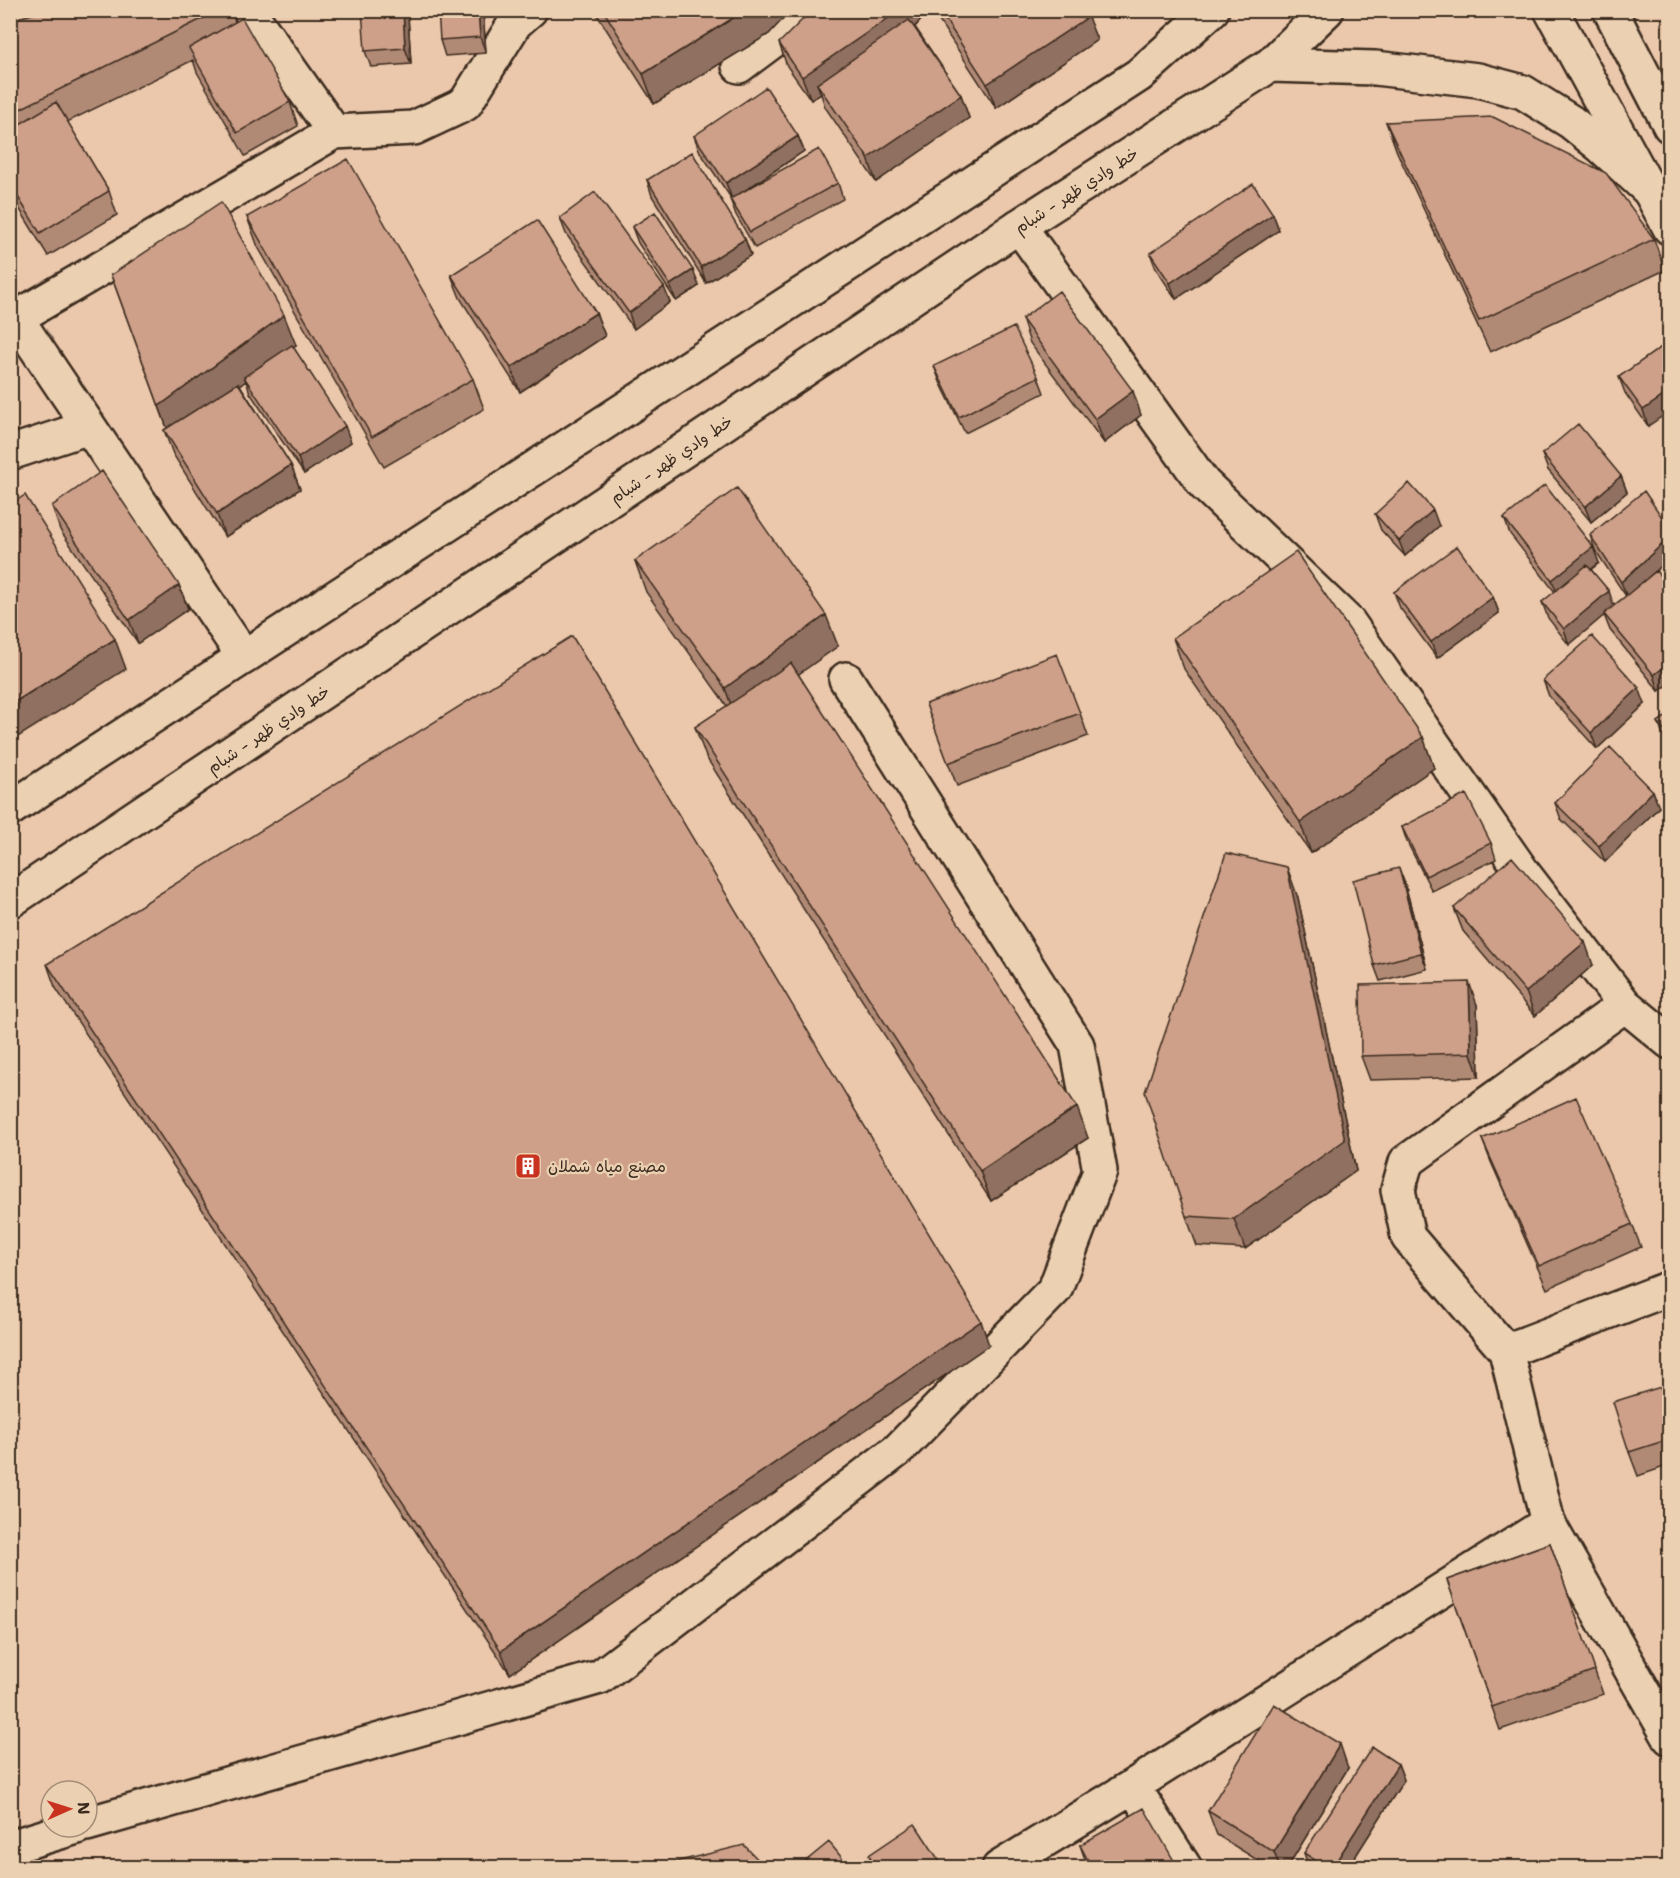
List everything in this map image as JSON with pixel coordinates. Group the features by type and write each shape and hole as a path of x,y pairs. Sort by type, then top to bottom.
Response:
{"street":[{"path":"248,10 334,132"},
{"path":"244,657 13,314 334,132 414,128 465,104 515,23 530,10"},
{"path":"739,66 814,10"},
{"path":"10,809 1139,75 1212,10"},
{"name":"خط وادي ظهر - شبام","path":"10,901 1019,226 1270,65 1327,10"},
{"path":"1551,10 1670,228"},
{"path":"1610,10 1670,126"},
{"path":"1270,65 1375,68 1478,80 1523,92 1578,128 1648,190"},
{"path":"1019,226 1204,484 1349,623 1524,874 1625,1005 1670,1042"},
{"path":"10,453 89,426"},
{"path":"99,1821 600,1677 899,1449 1055,1289 1101,1171 1077,1045 846,679"},
{"path":"1625,1005 1406,1162 1398,1190 1408,1237 1506,1351 1548,1523 1670,1738"},
{"path":"1506,1351 1670,1288"},
{"path":"999,1868 1133,1786 1548,1523"},
{"path":"1133,1786 1185,1868"},
{"path":"10,1847 39,1838"}],"building":[{"path":"48,10 220,10 10,114 10,20"},
{"path":"362,10 403,10 405,48 365,51"},
{"path":"438,10 478,10 480,37 440,40"},
{"path":"603,10 746,10 643,74"},
{"path":"812,10 900,10 802,77 779,43"},
{"path":"939,10 1084,10 1088,17 987,84"},
{"path":"242,18 290,102 237,133 189,48"},
{"path":"909,20 961,95 868,158 817,84"},
{"path":"766,87 798,136 726,183 694,136"},
{"path":"56,102 109,191 40,233 10,184 10,130"},
{"path":"1493,117 1606,173 1654,239 1479,321 1386,122"},
{"path":"819,149 838,183 750,232 730,199"},
{"path":"692,152 745,239 701,267 647,180"},
{"path":"348,159 473,379 372,437 247,217"},
{"path":"1253,184 1273,214 1170,283 1150,253"},
{"path":"595,192 664,287 629,313 560,218"},
{"path":"221,202 284,315 159,406 111,275"},
{"path":"655,212 693,270 670,285 632,227"},
{"path":"537,220 596,313 511,368 451,275"},
{"path":"1059,291 1133,391 1095,419 1022,319"},
{"path":"1014,327 1038,377 959,417 934,366"},
{"path":"1670,341 1670,391 1643,410 1619,377"},
{"path":"292,345 345,426 298,458 244,377"},
{"path":"238,383 291,465 217,514 164,430"},
{"path":"1578,424 1621,476 1585,507 1542,454"},
{"path":"102,471 179,585 129,620 52,506"},
{"path":"1409,483 1433,510 1399,541 1375,514"},
{"path":"1545,485 1593,547 1552,580 1504,518"},
{"path":"737,488 826,615 725,688 635,561"},
{"path":"1644,491 1670,529 1670,537 1621,582 1590,535"},
{"path":"25,495 115,639 10,705 10,505"},
{"path":"1457,546 1493,597 1431,642 1394,592"},
{"path":"1296,552 1423,737 1300,822 1173,638"},
{"path":"1587,565 1609,591 1564,629 1542,602"},
{"path":"1656,571 1670,588 1670,662 1654,675 1604,614"},
{"name":"مصنع مياه شملان","path":"572,636 981,1321 501,1651 47,964"},
{"path":"1592,636 1639,688 1591,733 1543,680"},
{"path":"1057,654 1080,713 948,763 926,704"},
{"path":"791,663 1077,1107 980,1171 695,727"},
{"path":"1670,714 1670,739 1658,722"},
{"path":"1610,747 1653,791 1599,846 1555,803"},
{"path":"1466,794 1491,843 1426,876 1402,827"},
{"path":"1226,853 1287,867 1345,1140 1234,1219 1186,1216 1145,1092"},
{"path":"1512,857 1585,942 1526,992 1454,908"},
{"path":"1399,868 1421,953 1374,965 1353,880"},
{"path":"1469,982 1471,1053 1361,1056 1360,985"},
{"path":"1576,1097 1632,1224 1539,1266 1482,1139"},
{"path":"1670,1334 1670,1346 1664,1338"},
{"path":"1670,1384 1670,1439 1629,1452 1613,1402"},
{"path":"1550,1543 1595,1670 1492,1707 1447,1580"},
{"path":"1274,1704 1340,1744 1274,1852 1208,1811"},
{"path":"1372,1747 1398,1764 1332,1868 1327,1868 1304,1853"},
{"path":"1144,1808 1178,1868 1092,1868 1080,1845"},
{"path":"915,1824 944,1868 877,1868 869,1855"},
{"path":"829,1842 850,1868 802,1868 801,1865"},
{"path":"744,1845 766,1868 651,1868"}],"place":[{"name":"مصنع مياه شملان","path":"528,1166"}]}
